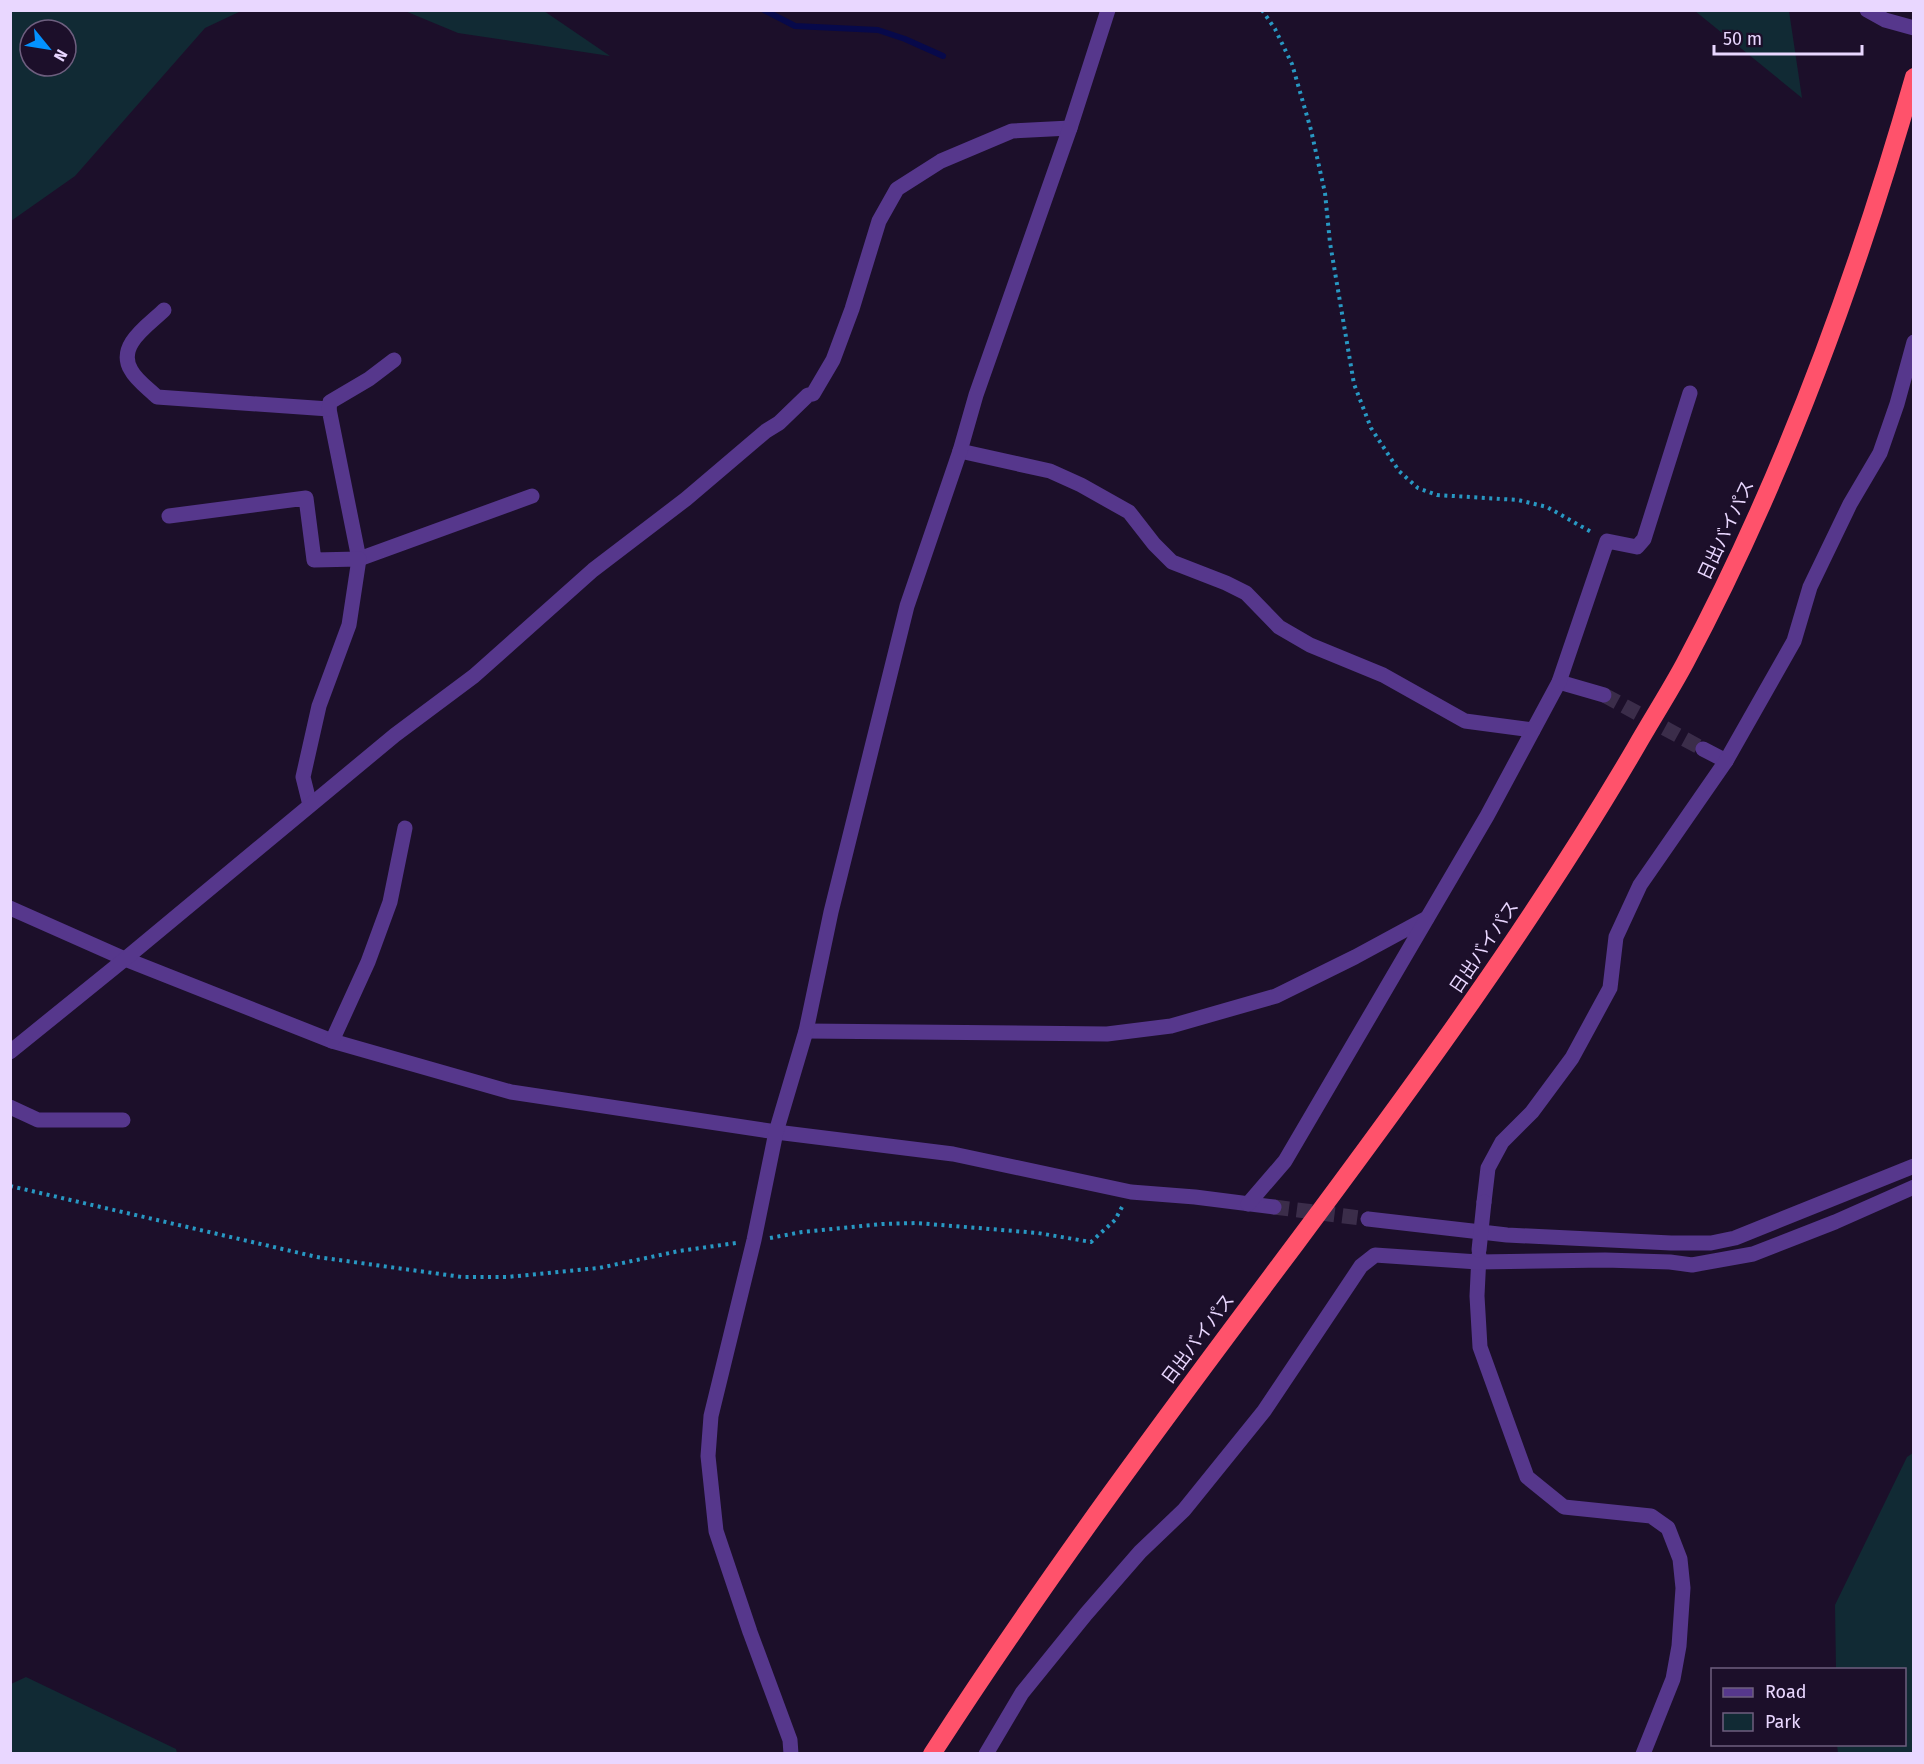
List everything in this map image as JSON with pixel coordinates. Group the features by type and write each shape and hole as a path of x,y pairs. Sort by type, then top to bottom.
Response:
{"highway":[{"name":"日出バイパス","path":"932,1754 992,1660 1069,1549 1418,1079 1505,955 1598,812 1685,663 1764,502 1845,297 1914,77"}],"street":[{"path":"791,1754 790,1740 716,1531 708,1456 711,1416 754,1240 776,1132 806,1030 831,912 907,606 960,451 976,395 1070,128 1107,10"},
{"path":"1867,10 1885,20 1914,28"},
{"path":"10,1052 394,735 474,675 593,570 686,499 766,431 779,423 808,395 813,394 833,360 852,309 879,221 897,189 941,161 1012,131 1070,128"},
{"path":"164,310 131,341 127,352 130,370 157,397 329,409"},
{"path":"1643,1754 1673,1679 1679,1646 1683,1588 1680,1559 1668,1528 1651,1516 1564,1507 1527,1477 1480,1347 1477,1296 1478,1256 1488,1168 1502,1142 1532,1112 1572,1058 1610,988 1616,937 1640,885 1726,761 1794,641 1810,587 1850,504 1880,453 1897,404 1914,342"},
{"path":"310,805 303,777 319,706 349,625 359,560 329,409 330,402 369,379 394,360"},
{"path":"1248,1204 1285,1161 1385,988 1429,918 1559,682 1607,541 1636,547 1644,539 1690,393"},
{"path":"960,451 1050,471 1081,485 1129,512 1154,544 1172,562 1246,593 1280,627 1310,645 1383,675 1465,721 1533,730"},
{"path":"169,516 306,498 314,560 359,560 532,496"},
{"path":"1559,682 1604,695"},
{"path":"1703,749 1726,761"},
{"path":"332,1041 368,962 390,902 405,828"},
{"path":"10,908 125,959 332,1041 511,1092 776,1132 953,1154 1131,1192 1274,1207"},
{"path":"806,1030 1107,1034 1171,1026 1276,996 1429,918"},
{"path":"10,1107 38,1120 123,1120"},
{"path":"1368,1219 1507,1235 1711,1243 1736,1238 1914,1166"},
{"path":"986,1754 1029,1684 1133,1561 1184,1510 1264,1411 1360,1266 1375,1255 1432,1261 1478,1256 1670,1262 1692,1265 1753,1254 1835,1222 1914,1186"}],"path":[{"path":"1262,10 1275,29 1292,64 1311,130 1324,193 1330,243 1354,384 1371,428 1382,445 1399,471 1418,488 1437,495 1518,500 1547,507 1607,541"},
{"path":"10,1186 317,1257 462,1277 507,1277 599,1268 679,1251 802,1232 882,1224 917,1223 1038,1233 1091,1242 1115,1220 1131,1192"}],"green space":[{"path":"11,10 241,10 205,28 75,176 11,221"},
{"path":"405,11 544,11 610,56 458,33"},
{"path":"1695,11 1789,11 1802,98"},
{"path":"1913,1453 1913,1753 1838,1753 1837,1746 1906,1746 1906,1668 1836,1668 1835,1605 1907,1457"},
{"path":"26,1677 176,1749 177,1753 11,1753 11,1684"}],"waterway":[{"path":"764,10 795,26 878,30 943,56"}],"tunnel":[{"path":"1604,695 1703,749"},
{"path":"1274,1207 1368,1219"}]}
